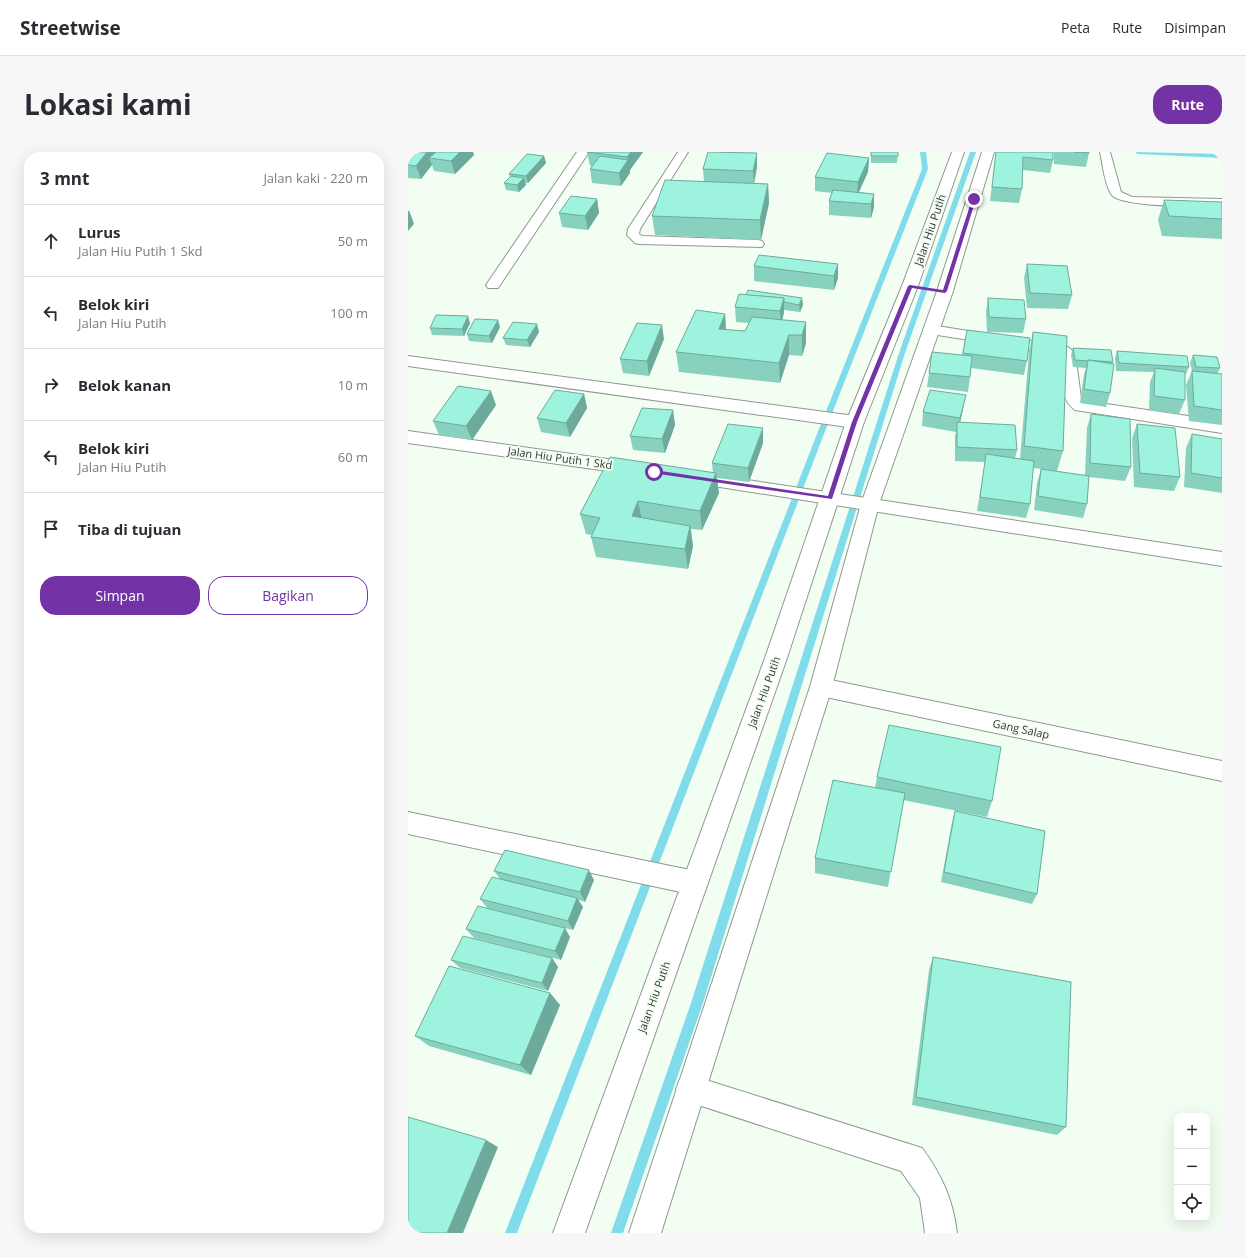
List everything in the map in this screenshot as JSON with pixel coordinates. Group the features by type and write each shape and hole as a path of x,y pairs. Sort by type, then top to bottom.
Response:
{"street":[{"path":"493,284 583,152"},
{"name":"Jalan Hiu Putih","path":"645,1233 690,1088 821,687 870,504 931,330 928,289 958,152"},
{"name":"Jalan Hiu Putih","path":"569,1233 776,658 855,422 928,289 988,152"},
{"path":"931,330 1062,350 1067,353 1073,398 1075,402 1081,406 1222,427"},
{"path":"408,361 855,422"},
{"name":"Jalan Hiu Putih 1 Skd","path":"408,437 830,498 1054,535 1222,559"},
{"name":"Gang Salap","path":"821,687 1222,771"},
{"path":"408,823 695,883"},
{"path":"690,1088 911,1159 930,1183 939,1208 941,1233"}],"lane":[{"path":"683,152 634,229 633,235 639,240 758,244"},
{"path":"1105,152 1116,193 1122,198 1132,200 1222,203"}],"building":[{"path":"408,152 427,152 416,166 408,165"},
{"path":"436,152 460,152 451,161 429,158"},
{"path":"587,152 631,152 627,157"},
{"path":"708,152 757,153 753,171 703,169"},
{"path":"871,152 898,152 898,156 871,156"},
{"path":"996,152 1053,152 1053,160 1023,157 1022,189 992,187"},
{"path":"827,153 869,158 858,182 815,177"},
{"path":"527,154 544,156 526,176 509,174"},
{"path":"600,156 628,160 619,173 590,169"},
{"path":"511,176 524,178 517,185 504,183"},
{"path":"665,180 768,184 760,220 652,216"},
{"path":"833,190 874,194 871,204 829,201"},
{"path":"571,196 597,199 585,216 559,213"},
{"path":"1164,200 1222,202 1222,219 1169,216"},
{"path":"759,255 838,264 834,276 754,266"},
{"path":"1027,264 1067,266 1072,295 1030,293"},
{"path":"748,290 802,298 799,305 784,302 784,298 746,295"},
{"path":"739,294 784,298 780,311 735,307"},
{"path":"988,298 1024,300 1026,319 989,317"},
{"path":"696,310 725,314 719,329 745,331 752,317 806,322 802,335 789,335 779,363 676,352"},
{"path":"436,315 468,316 462,329 430,328"},
{"path":"475,319 498,320 489,336 467,334"},
{"path":"513,322 537,324 527,340 503,338"},
{"path":"637,323 662,325 647,361 620,359"},
{"path":"967,330 1030,338 1027,361 963,353"},
{"path":"1033,332 1067,336 1063,451 1024,446"},
{"path":"1073,348 1111,350 1113,362 1075,360"},
{"path":"1117,351 1187,356 1189,367 1119,363"},
{"path":"932,352 972,356 970,377 929,373"},
{"path":"1193,355 1217,357 1220,368 1196,367"},
{"path":"1088,360 1114,364 1110,393 1084,389"},
{"path":"1155,368 1185,372 1185,400 1154,396"},
{"path":"1192,371 1222,374 1222,410 1194,406"},
{"path":"458,386 491,391 466,426 433,421"},
{"path":"555,390 584,394 566,423 537,418"},
{"path":"930,390 966,395 960,418 923,412"},
{"path":"642,408 673,410 662,439 630,436"},
{"path":"1091,414 1130,419 1131,467 1090,463"},
{"path":"957,422 1015,425 1017,450 957,447"},
{"path":"728,424 763,428 748,468 712,463"},
{"path":"1137,424 1175,428 1180,477 1140,473"},
{"path":"1192,434 1222,439 1222,478 1191,473"},
{"path":"986,454 1034,461 1030,504 980,497"},
{"path":"610,457 716,473 700,511 638,501 632,516 690,526 685,549 591,537 600,518 580,514"},
{"path":"1041,469 1089,476 1087,504 1038,496"},
{"path":"889,725 1001,747 992,801 877,777"},
{"path":"833,780 905,793 891,872 815,858"},
{"path":"955,811 1045,831 1037,894 944,872"},
{"path":"505,850 589,870 580,892 494,871"},
{"path":"492,877 577,898 568,921 480,899"},
{"path":"478,906 565,928 555,951 466,929"},
{"path":"463,936 552,958 542,983 451,960"},
{"path":"933,957 1071,982 1066,1127 916,1097"},
{"path":"449,966 550,993 520,1065 415,1036"},
{"path":"408,1117 486,1140 447,1233 408,1233"}],"waterway":[{"path":"511,1233 925,169 923,152"},
{"path":"617,1233 697,1003 902,353 973,152"},
{"path":"1138,152 1222,156"}],"route":[{"path":"654,472 830,498 855,422 910,286 945,291 974,199"}]}
